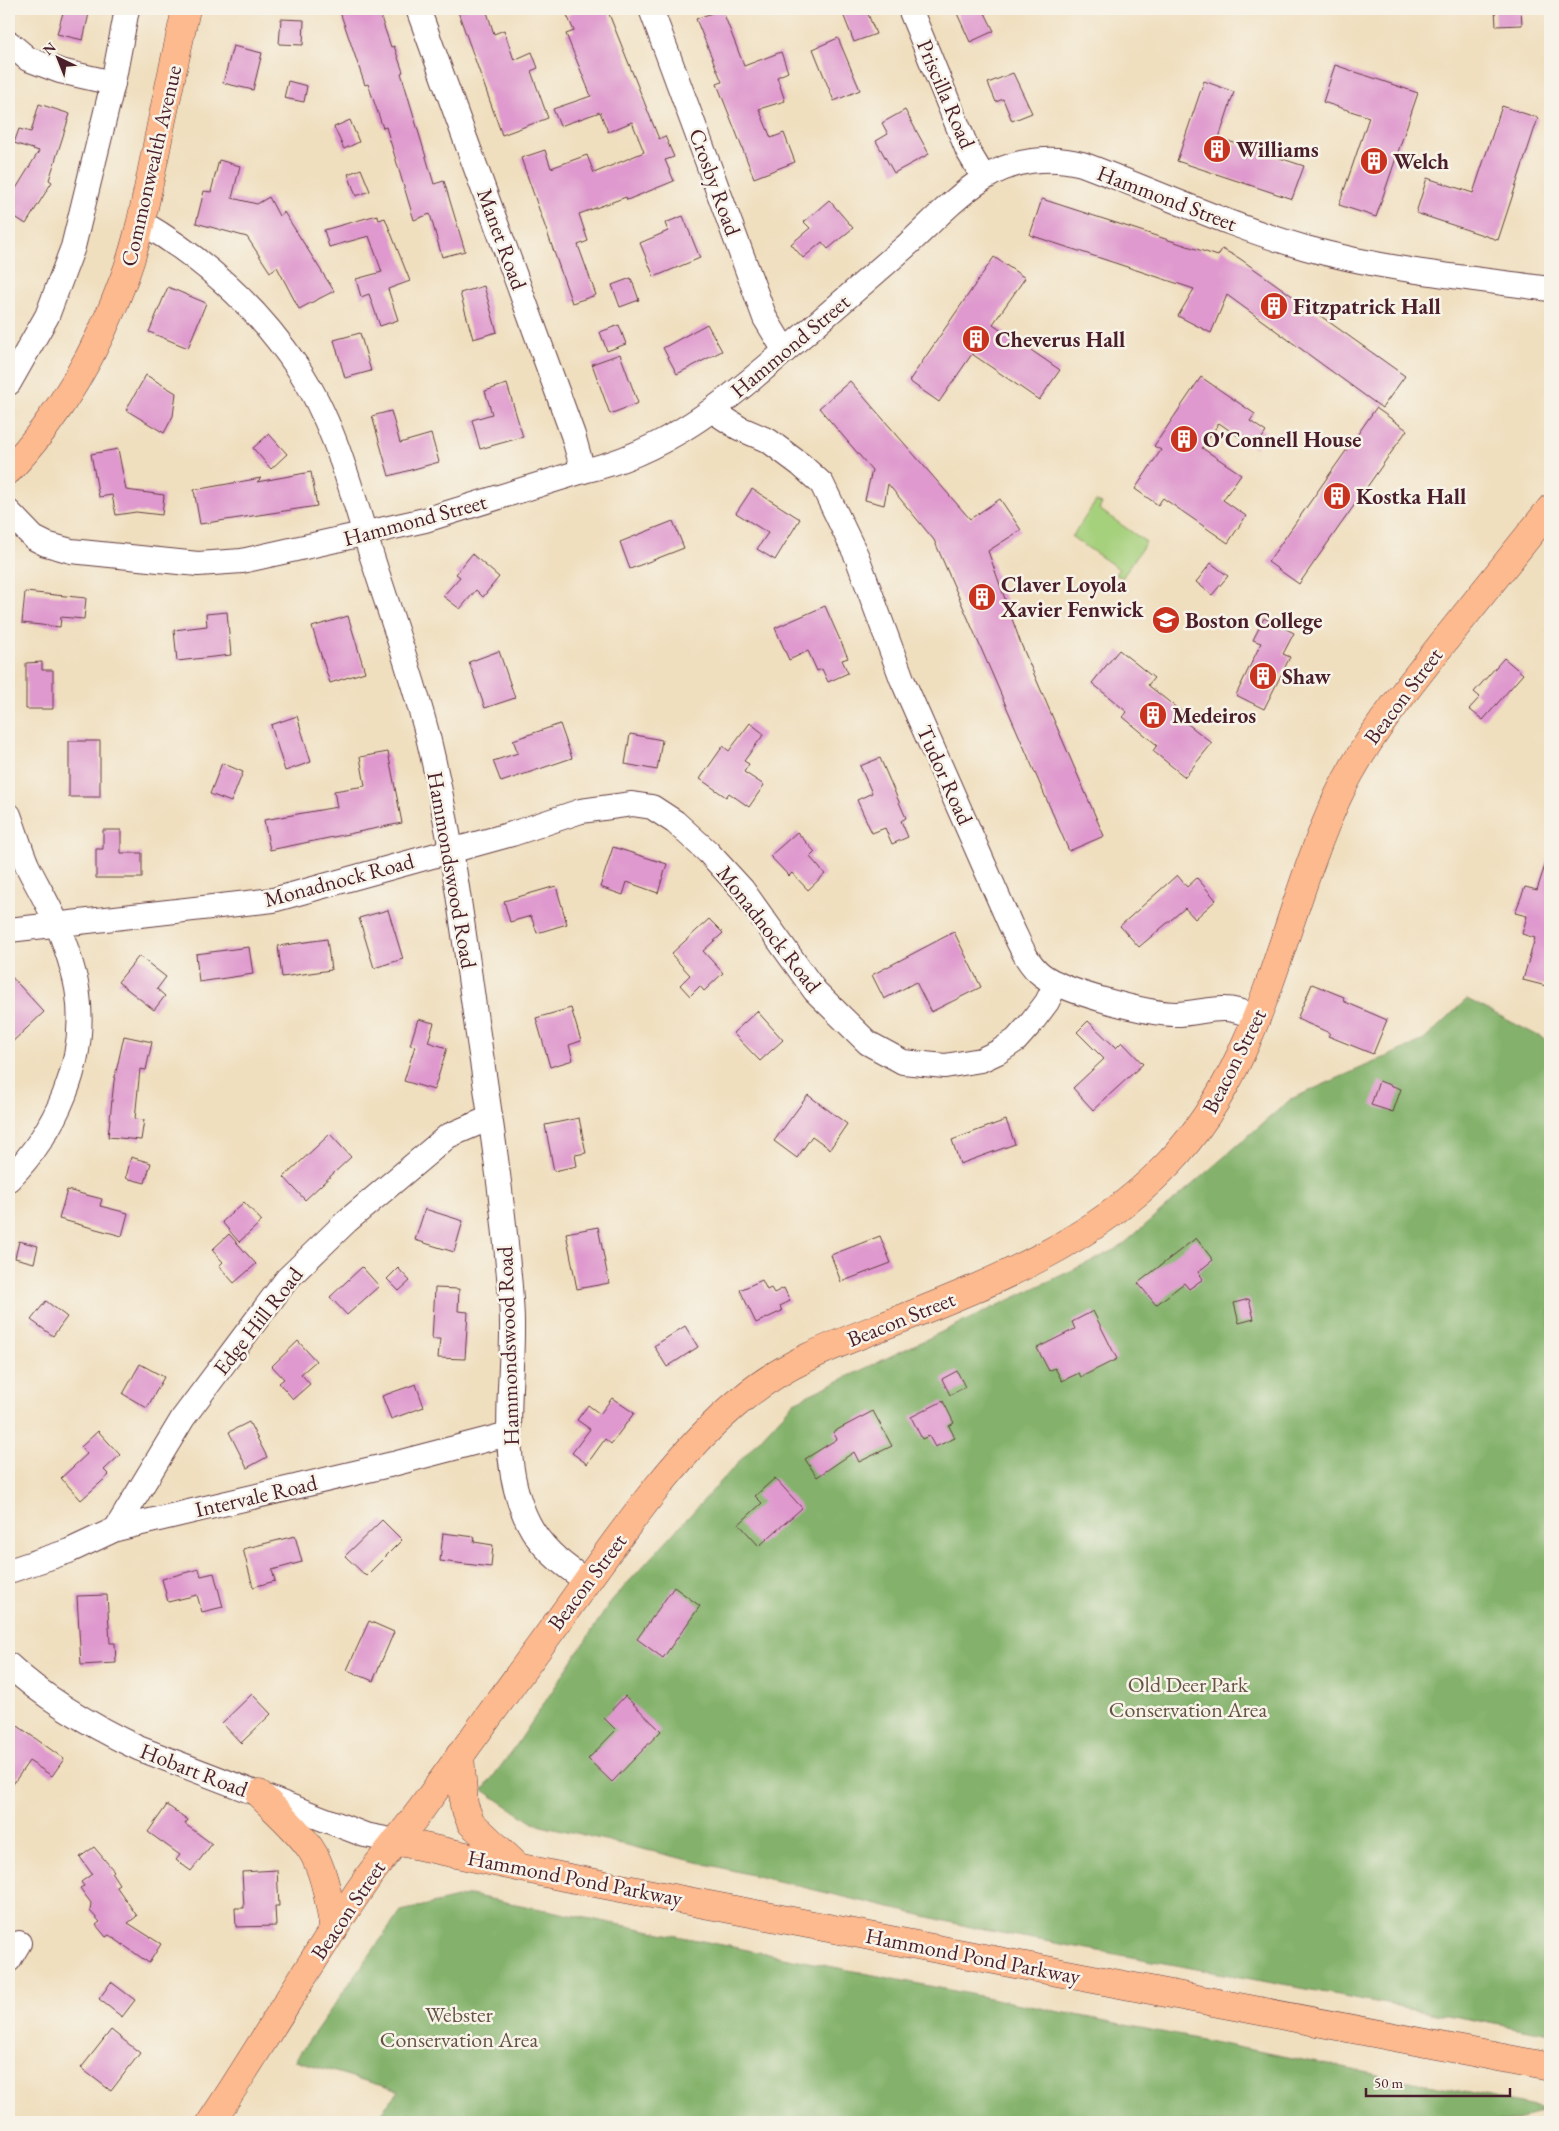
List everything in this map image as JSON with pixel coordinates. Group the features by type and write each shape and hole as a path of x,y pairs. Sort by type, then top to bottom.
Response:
{"main road":[{"name":"Commonwealth Avenue","path":"9,470 47,424 83,368 98,342 126,274 141,222 186,9"},
{"name":"Beacon Street","path":"211,2122 371,1873 587,1582 684,1456 722,1417 762,1383 808,1357 976,1289 1035,1261 1108,1218 1168,1165 1202,1125 1229,1082 1258,1018 1315,851 1352,768 1388,713 1550,508"},
{"path":"460,1755 464,1805 471,1823 519,1868"},
{"path":"259,1794 298,1834 313,1853 326,1891 334,1929"},
{"name":"Hammond Pond Parkway","path":"396,1841 519,1868 1550,2068"}],"street":[{"path":"9,383 47,316 73,247 113,83 127,9"},
{"name":"Manet Road","path":"418,9 573,435 583,471"},
{"name":"Crosby Road","path":"652,9 765,318 786,351"},
{"name":"Priscilla Road","path":"910,9 968,151 984,178"},
{"path":"9,43 28,59 60,71 113,83"},
{"name":"Hammond Street","path":"9,512 30,535 46,544 96,555 198,564 242,561 366,535 425,520 604,466 671,438 713,411 819,324 951,205 984,178 1023,163 1043,159 1063,159 1100,171 1235,225 1308,248 1373,263 1550,289"},
{"name":"Hammondswood Road","path":"141,222 173,240 206,266 250,306 300,370 332,434 398,632 429,740 451,849 490,1118 508,1264 512,1318 508,1434 517,1492 532,1529 554,1558 587,1582"},
{"name":"Tudor Road","path":"713,411 739,428 769,441 801,464 822,484 857,556 902,679 1030,964 1056,984 1134,1008 1158,1013 1200,1013 1224,1009 1258,1018"},
{"name":"Monadnock Road","path":"9,930 56,923 272,900 451,849 512,834 581,812 632,804 652,807 675,822 742,889 816,991 868,1043 902,1062 945,1066 981,1060 998,1052 1016,1040 1032,1022 1047,1002 1056,984"},
{"path":"9,815 26,863 56,923 78,992 78,1040 67,1090 54,1119 38,1146 9,1180"},
{"name":"Edge Hill Road","path":"116,1529 183,1418 287,1279 347,1221 448,1136 490,1118"},
{"name":"Intervale Road","path":"9,1571 69,1551 116,1529 393,1464 508,1434"},
{"name":"Hobart Road","path":"9,1665 46,1694 102,1731 138,1748 365,1835 396,1841"}],"green space":[{"path":"1096,501 1102,504 1099,509 1146,542 1122,578 1115,574 1119,569 1072,537"},
{"name":"Old Deer Park Conservation Area","path":"1467,999 1550,1042 1550,2034 979,1929 533,1823 483,1790 518,1743 612,1600 794,1402 1119,1248 1291,1099 1424,1040"},
{"name":"Webster Conservation Area","path":"470,1895 1545,2108 1518,2122 373,2122 399,2091 295,2060 401,1911"}],"building":[{"path":"64,9 90,9 83,40 57,34"},
{"path":"339,9 378,9 391,47 394,46 403,72 401,73 434,184 444,181 465,251 442,257 430,214 414,220 386,127 383,128 368,84 365,85"},
{"path":"457,9 486,9 494,34 504,30 514,60 532,52 538,68 531,71 548,118 502,135"},
{"path":"581,9 607,9 659,139 665,136 674,157 665,160 674,181 627,200 626,197 579,214 588,241 578,245 596,295 572,303 521,158 545,150 551,168 587,155 594,173 644,152 632,122 608,132 600,112 560,126 553,109 591,96 566,34 574,31 567,15"},
{"path":"722,9 744,66 781,52 788,72 777,77 785,101 759,109 771,138 784,133 795,162 754,178 717,84 722,82 696,19"},
{"path":"841,9 866,9 876,34 854,42"},
{"path":"955,9 983,9 994,31 970,42"},
{"path":"1495,9 1521,9 1522,25 1496,26"},
{"path":"281,19 304,20 303,45 279,44"},
{"path":"838,38 860,90 834,101 813,49"},
{"path":"233,46 262,53 253,90 223,83"},
{"name":"Welch","path":"1335,65 1418,93 1376,217 1339,205 1369,117 1323,102"},
{"path":"1013,73 1032,113 1012,121 1003,99 996,102 988,83"},
{"path":"288,81 307,86 304,102 284,98"},
{"name":"Williams","path":"1204,81 1234,92 1219,138 1304,166 1292,199 1177,161"},
{"path":"39,104 70,114 49,180 52,182 26,224 9,213 9,200 39,151 14,143 19,129 31,132"},
{"path":"1502,106 1538,118 1498,240 1416,213 1427,178 1473,193"},
{"path":"905,110 929,154 894,173 876,141 888,134 882,123"},
{"path":"350,120 359,142 344,149 334,127"},
{"path":"219,160 240,166 232,198 257,204 269,197 279,216 284,212 334,291 299,309 277,267 270,272 247,237 196,223 204,191 211,192"},
{"path":"361,169 370,191 356,196 348,174"},
{"name":"Fitzpatrick Hall","path":"1042,199 1218,256 1222,249 1239,258 1405,376 1382,408 1227,295 1211,333 1178,316 1194,289 1030,235"},
{"path":"829,200 853,228 828,249 822,242 803,258 791,244 810,228 804,222"},
{"path":"377,215 379,220 385,218 410,281 388,289 398,320 380,326 369,294 361,297 356,279 382,272 369,236 329,247 324,230"},
{"path":"683,216 700,258 654,277 640,243 668,231 665,223"},
{"name":"Cheverus Hall","path":"994,257 1025,278 993,324 1060,370 1039,400 972,354 939,402 909,381"},
{"path":"631,278 639,300 620,307 612,285"},
{"path":"484,286 497,332 473,339 460,293"},
{"path":"168,287 206,303 188,348 149,332"},
{"path":"707,324 722,351 677,374 663,348"},
{"path":"619,325 626,344 607,351 600,332"},
{"path":"360,333 371,371 345,378 334,340"},
{"path":"620,354 638,403 610,414 592,364"},
{"path":"146,375 176,393 173,416 164,433 126,410"},
{"name":"O'Connell House","path":"1201,377 1255,414 1250,421 1266,432 1255,448 1219,423 1202,448 1241,474 1223,500 1246,516 1228,543 1163,498 1158,505 1135,489 1161,450 1154,446"},
{"name":"Claver Loyola Xavier Fenwick","path":"850,381 970,519 1000,499 1021,530 988,551 1021,644 1104,836 1069,851 934,540 888,484 884,505 865,500 872,470 819,408"},
{"path":"507,384 523,437 480,449 472,420 492,414 485,391"},
{"name":"Kostka Hall","path":"1376,408 1407,430 1299,584 1268,562"},
{"path":"391,411 400,443 431,434 439,462 389,476 372,416"},
{"path":"269,434 287,454 271,469 253,448"},
{"path":"118,449 126,490 164,495 162,515 136,512 116,515 112,495 99,497 91,454"},
{"path":"311,472 317,506 200,524 194,490 261,478 257,482"},
{"path":"752,489 800,519 775,560 757,549 768,533 736,513"},
{"path":"673,521 684,548 630,569 620,542"},
{"path":"472,554 499,577 483,597 476,590 460,609 443,596 460,577 456,574"},
{"path":"1211,563 1228,576 1212,595 1196,582"},
{"path":"25,592 86,598 84,619 61,617 60,627 22,623"},
{"path":"825,606 848,658 842,660 848,673 828,682 822,669 817,671 808,651 789,660 775,628"},
{"path":"227,612 231,655 177,661 174,630 207,626 206,614"},
{"path":"348,616 365,672 330,683 312,627"},
{"name":"Shaw","path":"1264,618 1294,633 1283,654 1290,657 1264,709 1236,695 1261,643 1253,640"},
{"name":"Medeiros","path":"1119,650 1154,678 1148,685 1183,713 1179,717 1212,743 1185,777 1153,751 1157,745 1123,717 1127,712 1092,683"},
{"path":"499,651 515,698 485,708 469,662"},
{"path":"1504,658 1523,674 1483,720 1469,709 1480,697 1474,692"},
{"path":"42,662 42,670 53,670 53,709 26,709 26,663"},
{"path":"297,716 311,762 285,771 271,725"},
{"path":"750,723 764,734 744,761 749,764 744,772 764,785 749,807 729,793 726,797 700,779 723,746 729,751"},
{"path":"560,724 572,758 501,782 493,761 518,753 513,740"},
{"path":"630,734 662,740 657,770 625,764"},
{"path":"69,741 100,741 100,797 69,797"},
{"path":"388,752 402,823 270,850 264,820 337,807 334,791 365,786 360,757"},
{"path":"880,758 906,818 901,821 908,837 892,844 885,828 872,833 857,800 872,793 860,766"},
{"path":"222,763 243,772 231,802 210,794"},
{"path":"103,830 121,830 121,853 142,853 142,878 96,878 96,849 103,849"},
{"path":"797,832 815,852 810,857 825,874 808,890 792,873 789,876 770,856"},
{"path":"613,847 667,864 658,893 627,882 623,895 600,887"},
{"path":"1547,859 1550,859 1550,987 1523,980 1535,938 1522,934 1527,916 1515,913 1525,887 1537,890"},
{"path":"1177,875 1187,887 1197,878 1216,900 1195,919 1185,908 1139,947 1120,926"},
{"path":"556,886 567,924 537,933 531,916 510,922 504,901"},
{"path":"388,910 403,959 374,968 359,918"},
{"path":"709,919 723,933 703,951 723,973 704,991 700,986 690,996 680,985 690,975 671,954"},
{"path":"954,932 981,987 931,1012 916,982 884,999 872,975"},
{"path":"327,939 331,970 282,977 278,946"},
{"path":"249,947 253,974 199,982 196,954"},
{"path":"139,956 166,977 157,989 165,996 154,1010 118,982"},
{"path":"9,974 44,1012 9,1045"},
{"path":"1312,984 1344,997 1343,1001 1387,1020 1373,1054 1328,1036 1330,1033 1297,1019"},
{"path":"571,1008 581,1041 569,1045 573,1060 550,1067 536,1018"},
{"path":"757,1011 783,1040 760,1061 733,1033"},
{"path":"418,1019 434,1023 428,1042 447,1048 434,1090 404,1081 415,1046 410,1045"},
{"path":"1088,1021 1116,1048 1122,1042 1143,1064 1093,1110 1073,1088 1104,1059 1077,1032"},
{"path":"124,1036 152,1042 146,1070 140,1069 135,1119 144,1120 141,1140 108,1137 114,1081"},
{"path":"1379,1081 1401,1089 1393,1112 1371,1105"},
{"path":"808,1095 847,1124 830,1149 812,1136 797,1158 774,1141"},
{"path":"579,1118 586,1153 575,1155 577,1166 554,1171 545,1125"},
{"path":"1006,1120 1015,1144 960,1164 952,1140"},
{"path":"330,1134 351,1157 305,1200 284,1177"},
{"path":"131,1157 151,1163 145,1183 126,1178"},
{"path":"67,1190 102,1199 100,1206 128,1213 122,1236 59,1219"},
{"path":"244,1202 262,1221 239,1242 222,1222"},
{"path":"425,1209 463,1221 454,1252 415,1240"},
{"path":"598,1227 609,1283 577,1289 566,1233"},
{"path":"229,1234 256,1264 234,1283 219,1266 223,1262 212,1250"},
{"path":"880,1236 891,1263 841,1282 831,1255"},
{"path":"1196,1238 1213,1260 1198,1272 1203,1279 1189,1289 1184,1283 1156,1305 1138,1283"},
{"path":"19,1241 38,1246 34,1263 15,1258"},
{"path":"362,1267 379,1286 347,1315 330,1297"},
{"path":"398,1268 410,1281 399,1291 387,1279"},
{"path":"762,1280 767,1290 771,1288 774,1293 784,1288 790,1301 780,1306 782,1311 756,1323 740,1290"},
{"path":"435,1288 459,1289 458,1311 468,1312 465,1359 438,1358 440,1339 432,1339"},
{"path":"1249,1299 1254,1319 1239,1323 1234,1303"},
{"path":"46,1301 67,1317 53,1336 31,1320"},
{"path":"1093,1311 1117,1359 1081,1377 1079,1373 1062,1381 1055,1368 1049,1371 1037,1348 1075,1329 1072,1322"},
{"path":"685,1326 698,1347 667,1367 654,1346"},
{"path":"298,1341 316,1361 301,1374 310,1384 293,1399 279,1383 284,1379 272,1366"},
{"path":"140,1364 164,1377 147,1408 123,1394"},
{"path":"957,1371 965,1387 950,1395 942,1379"},
{"path":"416,1384 424,1407 391,1419 382,1396"},
{"path":"612,1398 634,1413 611,1444 605,1439 587,1464 572,1453 590,1429 577,1420 588,1405 600,1414"},
{"path":"943,1401 954,1423 949,1426 955,1438 935,1447 929,1436 922,1439 911,1417"},
{"path":"873,1411 892,1446 859,1462 854,1452 817,1477 805,1459 837,1439 833,1432"},
{"path":"249,1422 267,1457 247,1468 229,1432"},
{"path":"98,1431 120,1455 104,1470 109,1475 81,1500 61,1478 87,1454 81,1447"},
{"path":"775,1478 802,1508 759,1546 739,1524 762,1503 755,1496"},
{"path":"382,1520 402,1540 366,1576 345,1556"},
{"path":"443,1533 475,1537 474,1542 493,1545 491,1567 440,1561"},
{"path":"295,1536 302,1562 272,1570 275,1581 253,1587 243,1549"},
{"path":"199,1569 201,1576 214,1573 223,1607 202,1612 197,1595 168,1602 162,1579"},
{"path":"674,1587 700,1606 663,1658 637,1639"},
{"path":"107,1595 110,1643 115,1643 116,1663 81,1665 77,1596"},
{"path":"369,1621 394,1632 373,1681 347,1670"},
{"path":"252,1694 271,1714 241,1743 222,1723"},
{"path":"625,1696 661,1731 612,1782 588,1759 616,1730 604,1718"},
{"path":"18,1726 64,1759 52,1776 29,1761 9,1790 9,1739"},
{"path":"167,1805 188,1820 185,1824 212,1844 191,1871 176,1860 180,1855 148,1832"},
{"path":"94,1847 114,1871 112,1873 119,1884 116,1886 137,1916 128,1923 161,1944 149,1963 109,1935 106,1937 96,1925 100,1922 90,1911 91,1903 80,1888 84,1886 81,1882 92,1874 80,1857"},
{"path":"277,1870 279,1906 275,1906 276,1926 236,1927 235,1908 244,1908 242,1872"},
{"path":"111,1982 135,2000 122,2017 99,1999"},
{"path":"111,2030 140,2053 111,2091 81,2068"}],"place":[{"name":"Williams","path":"1217,149"},
{"name":"Welch","path":"1374,161"},
{"name":"Fitzpatrick Hall","path":"1274,306"},
{"name":"Cheverus Hall","path":"976,339"},
{"name":"O'Connell House","path":"1184,439"},
{"name":"Kostka Hall","path":"1337,496"},
{"name":"Claver Loyola Xavier Fenwick","path":"982,597"},
{"name":"Boston College","path":"1166,620"},
{"name":"Shaw","path":"1263,676"},
{"name":"Medeiros","path":"1153,715"}]}
